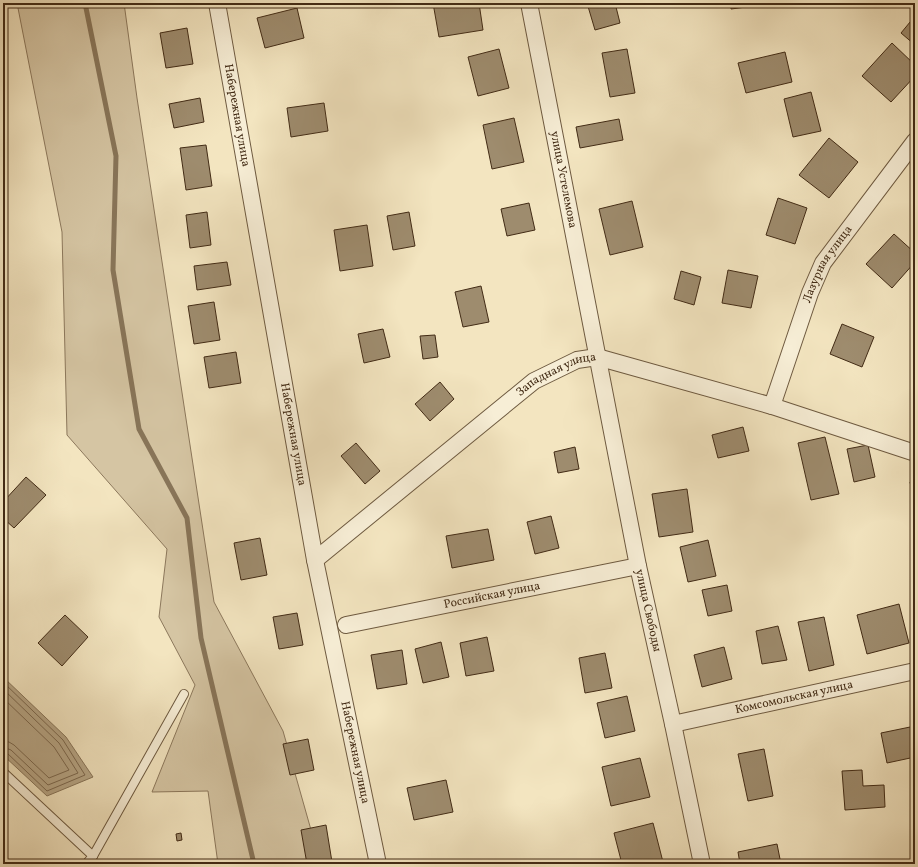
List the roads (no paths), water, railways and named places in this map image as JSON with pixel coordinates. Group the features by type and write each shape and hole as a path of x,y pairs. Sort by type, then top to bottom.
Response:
{"street":[{"name":"Набережная улица","path":"217,3 315,560 378,864"},
{"name":"улица Устелемова","path":"528,3 597,357"},
{"name":"Лазурная улица","path":"772,406 810,292 823,263 915,140"},
{"name":"Западная улица","path":"315,560 534,381 577,360 597,357 772,406 915,453"},
{"name":"улица Свободы","path":"597,357 638,566 702,864"},
{"name":"Российская улица","path":"346,625 638,566"},
{"name":"Комсомольская улица","path":"673,724 915,671"}],"lane":[{"path":"86,864 93,856 184,694"},
{"path":"3,772 93,856"}],"water":[{"path":"3,677 66,737 93,777 47,796 3,755"}],"waterway":[{"path":"85,3 116,156 113,270 139,429 187,518 201,638 254,864"}]}
